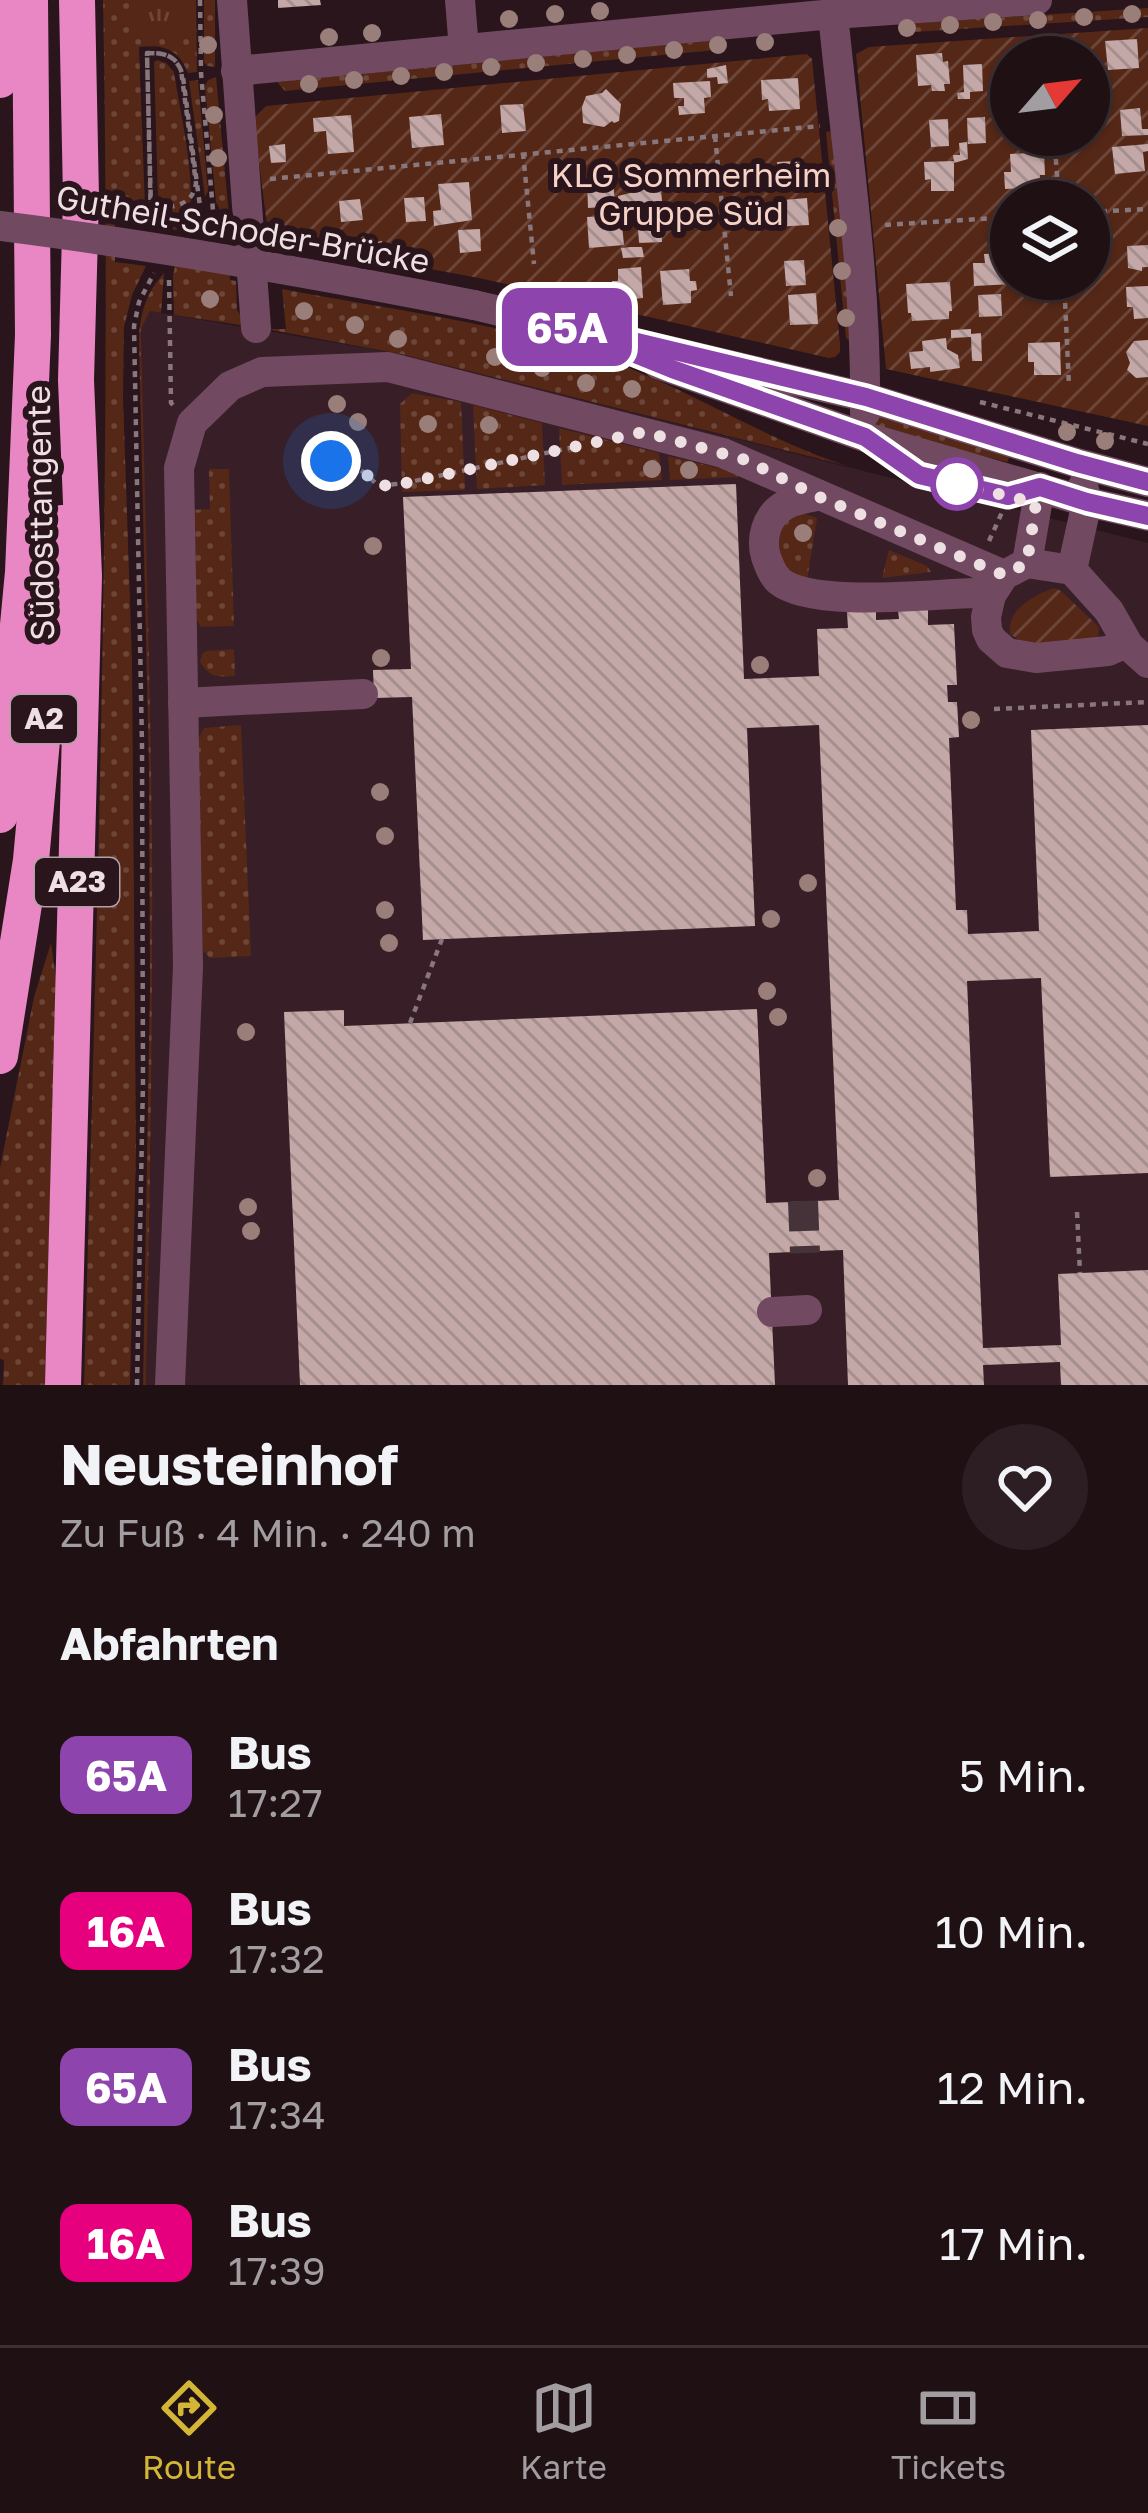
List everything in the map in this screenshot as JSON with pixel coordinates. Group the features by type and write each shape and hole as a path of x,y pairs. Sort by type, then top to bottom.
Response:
{"highway":[{"path":"0,80 8,0"},
{"name":"A2","path":"0,814 23,572 33,334 30,0"},
{"name":"Südosttangente","path":"63,1385 84,576 76,380 81,196 77,0"},
{"name":"A2","path":"0,1056 31,860 76,380"}],"street":[{"path":"232,0 256,328"},
{"path":"460,0 464,49"},
{"path":"236,71 464,49 661,15 1037,0"},
{"path":"851,9 844,124 866,374 865,437"},
{"name":"Gutheil-Schoder-Brücke","path":"0,226 273,266 558,323"},
{"path":"558,323 866,397 1148,482"},
{"path":"558,323 1023,497 1087,502 1148,516"},
{"path":"170,1385 187,1000 179,468 192,423 230,386 262,372 388,367 723,453 1002,572 1072,570 1109,610 1129,646 1148,663"},
{"path":"770,405 822,406 866,397"},
{"path":"1077,463 1023,497 986,616 987,630 1007,653 1036,658 1092,654 1117,646 1122,636"},
{"path":"1072,570 1087,502 1077,463"},
{"path":"817,496 792,500 776,510 766,530 764,547 770,566 778,580 799,591 828,597 974,592 1002,572"},
{"path":"184,704 363,694"},
{"path":"772,1312 807,1310"}],"path":[{"path":"200,0 213,221"},
{"path":"152,229 147,53 169,55 182,70 201,214 247,231"},
{"path":"243,181 844,124"},
{"path":"715,136 731,296"},
{"path":"523,153 534,264"},
{"path":"151,208 181,205 190,199 196,183"},
{"path":"1110,211 1148,209"},
{"path":"856,228 990,218"},
{"path":"137,1385 143,1060 134,326 153,274"},
{"path":"169,277 171,403 192,423"},
{"path":"1065,300 1069,386"},
{"path":"325,473 331,461 347,458 380,486 577,446"},
{"path":"1002,572 1023,497"},
{"path":"994,709 1148,702"},
{"path":"410,1023 442,939"},
{"path":"1077,1212 1080,1273"}],"shaded area":[{"path":"150,311 401,354 1148,543 1148,1385 146,1385 152,836 141,328"}],"green space":[{"path":"103,0 196,0 197,72 188,73 169,50 139,47 145,207 167,206 166,200 158,200 157,60 174,72 184,131 191,197 185,231 115,222 115,262 146,266 124,327 136,1153 130,1385 84,1385 104,519"},
{"path":"129,0 196,0 196,39 131,39"},
{"path":"204,0 215,0 215,67 204,62"},
{"path":"1148,8 1148,17 914,32 904,31 899,24"},
{"path":"1148,28 1148,426 886,369 856,54 869,47 990,39 990,156 1110,156 1110,36 1031,36"},
{"path":"725,39 726,49 285,91 277,82"},
{"name":"KLG Sommerheim Gruppe Süd","path":"807,54 812,59 840,344 835,357 375,259 276,235 267,225 254,124 266,106"},
{"path":"216,77 229,215 216,202 205,86"},
{"path":"198,80 208,191 205,197 189,81"},
{"path":"832,131 852,342 846,338 826,132"},
{"path":"228,252 237,310 247,326 174,315 176,260"},
{"path":"164,273 161,313 150,311 141,329 152,907 143,1385 150,985 139,339 145,304"},
{"path":"282,289 449,319 573,349 643,374 848,466 401,354 266,329 286,329"},
{"path":"412,393 461,402 465,490 402,492 400,404"},
{"path":"473,405 542,423 545,485 477,489"},
{"path":"873,414 1015,448 1007,462 875,429"},
{"path":"559,428 659,453 662,480 562,485"},
{"path":"668,456 736,472 738,477 670,480"},
{"path":"209,469 229,469 234,626 201,627 194,616 190,510 210,509"},
{"path":"802,513 817,518 807,580 788,571 777,546 781,529"},
{"path":"889,550 927,566 931,572 882,578"},
{"path":"1054,588 1099,627 1098,639 1027,645 1010,634 1017,611"},
{"path":"234,649 235,676 215,675 200,662 206,651"},
{"path":"241,725 251,956 210,958 203,951 198,739 204,728"},
{"path":"51,943 56,979 45,1385 3,1385 0,1168 34,997"}],"building":[{"path":"278,0 320,0 321,5 278,8"},
{"path":"1137,39 1139,68 1110,70 1110,41"},
{"path":"942,53 943,62 948,61 950,84 944,84 945,91 918,86 916,55"},
{"path":"982,64 983,91 970,92 970,99 958,99 957,93 964,92 963,65"},
{"path":"726,65 728,83 707,78 707,69"},
{"path":"798,78 800,109 769,111 768,99 762,100 761,80"},
{"path":"710,81 705,113 679,115 684,98 674,98 673,83"},
{"path":"606,89 621,104 619,121 604,127 583,123 586,96"},
{"path":"523,104 526,131 502,133 500,105"},
{"path":"1140,108 1142,129 1148,129 1148,135 1122,136 1120,110"},
{"path":"441,114 444,145 412,148 409,117"},
{"path":"351,115 354,152 328,154 326,131 314,132 313,118"},
{"path":"985,117 986,143 968,144 967,118"},
{"path":"948,119 949,146 931,147 929,120"},
{"path":"967,142 968,159 954,163 953,155 960,155 959,143"},
{"path":"285,144 286,162 271,163 269,146"},
{"path":"1148,144 1148,151 1143,152 1145,171 1115,174 1112,147"},
{"path":"1010,156 1044,156 1045,175 1040,180 1004,180 1004,172 1011,172"},
{"path":"797,161 799,187 779,188 777,162"},
{"path":"954,161 954,191 931,191 924,162"},
{"path":"659,165 662,201 619,206 618,196 634,192 633,167"},
{"path":"613,178 615,206 588,208 587,180"},
{"path":"469,182 472,220 434,226 433,211 441,210 438,184"},
{"path":"424,197 426,221 406,222 404,198"},
{"path":"807,198 809,225 773,227 771,201"},
{"path":"360,199 363,220 341,222 339,201"},
{"path":"660,212 662,242 639,243 637,213"},
{"path":"621,215 624,245 589,248 587,217"},
{"path":"480,229 481,251 460,253 458,230"},
{"path":"382,241 384,254 362,254 361,245"},
{"path":"1148,245 1148,267 1142,271 1128,268 1127,246"},
{"path":"642,247 644,257 623,258 621,248"},
{"path":"984,254 990,254 990,285 974,286 973,263 985,263"},
{"path":"804,260 806,285 786,286 784,261"},
{"path":"641,267 643,298 614,301 612,281 618,281 618,269"},
{"path":"689,269 697,290 691,291 691,303 663,305 660,271"},
{"path":"950,282 949,319 912,321 906,284"},
{"path":"1148,286 1148,318 1134,319 1133,307 1127,307 1126,287"},
{"path":"816,293 818,324 790,325 788,295"},
{"path":"978,295 1001,300 1002,316 979,317"},
{"path":"971,329 971,334 981,333 982,361 972,361 971,337 951,338 951,330"},
{"path":"946,338 947,349 958,355 960,368 911,369 909,352 923,351 922,341"},
{"path":"1148,340 1148,377 1136,378 1127,370 1126,352 1134,341"},
{"path":"1060,342 1061,375 1034,375 1028,343"},
{"path":"736,484 744,679 819,676 817,629 848,628 847,612 876,611 876,620 899,619 898,610 928,609 928,625 954,624 957,685 947,685 948,702 957,702 959,737 949,738 956,910 967,910 968,934 1039,931 1031,730 1148,725 1148,1173 1050,1177 1041,978 967,981 983,1348 1061,1345 1058,1274 1148,1270 1148,1385 1061,1385 1060,1362 983,1365 984,1385 848,1385 843,1250 769,1253 775,1385 300,1385 284,1012 344,1010 344,1026 757,1009 766,1203 839,1200 819,725 747,728 755,926 423,940 412,697 374,698 373,670 411,669 403,497"}],"tunnel":[{"path":"803,1201 805,1253"}],"bus line":[{"name":"65A","path":"1148,482 866,397 558,323 865,437 919,475 1008,496 1040,487 1148,516"}],"route":[{"path":"331,461 347,458 380,486 644,432 746,460 817,496 1004,575 1027,563 1036,503 957,484"}]}
